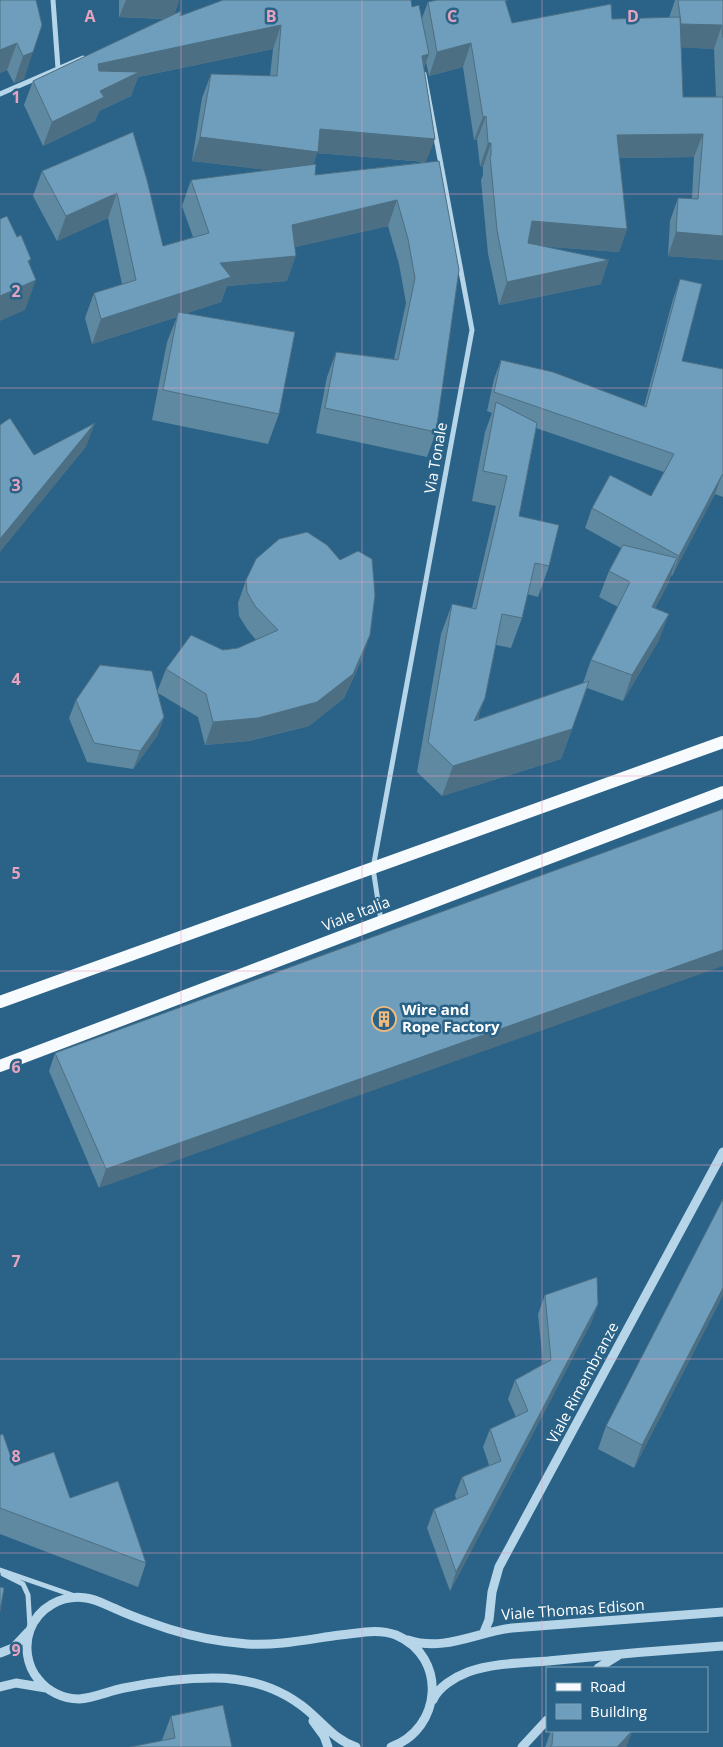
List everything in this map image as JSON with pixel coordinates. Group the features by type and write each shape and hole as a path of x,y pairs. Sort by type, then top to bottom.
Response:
{"main road":[{"path":"0,1002 723,742"},
{"name":"Viale Italia","path":"0,1066 723,792"}],"street":[{"path":"53,0 58,68"},
{"path":"0,94 91,55"},
{"name":"Via Tonale","path":"381,922 374,868 472,330 423,68"},
{"name":"Viale Rimembranze","path":"484,1632 489,1620 492,1592 499,1567 723,1152"},
{"path":"0,1572 78,1597"},
{"path":"0,1572 22,1584 28,1596 30,1630 27,1647 28,1658 38,1679 46,1688"},
{"path":"0,1653 20,1643 38,1615 46,1607 67,1598 78,1597"},
{"name":"Viale Thomas Edison","path":"78,1597 93,1600 171,1630 222,1641 248,1644 274,1644 377,1630 418,1643 432,1644 472,1638 484,1632 512,1628 723,1612"},
{"path":"399,1636 416,1650 428,1668 433,1690 429,1712"},
{"path":"395,1746 417,1731 429,1712 438,1692 456,1678 470,1671 492,1666 622,1653 723,1646"},
{"path":"600,1667 622,1653"},
{"path":"0,1688 16,1683 46,1688 66,1698 78,1699 139,1685 215,1678 239,1680 279,1691 303,1706 343,1742 356,1747"},
{"path":"303,1706 324,1736 328,1747"},
{"path":"522,1747 546,1721"}],"building":[{"path":"0,0 36,0 42,25 33,52 23,56 17,43 0,50"},
{"path":"223,0 411,0 412,7 419,5 429,54 422,56 435,139 320,129 318,152 200,137 211,74 277,76 281,25 98,64 99,71 139,72 100,91 104,97 52,122 33,81 181,11 180,16"},
{"path":"437,0 505,0 512,23 611,4 612,19 680,17 683,97 723,97 723,236 676,232 678,198 698,199 703,134 617,135 627,229 532,221 528,243 609,260 507,282 497,230 490,156 491,143 488,143 486,116 483,117 471,43 437,52 428,2"},
{"path":"678,0 723,0 723,38 722,25 681,24"},
{"path":"133,132 163,246 209,233 191,180 316,164 315,175 439,161 459,270 436,432 325,408 336,352 398,360 415,278 408,239 397,200 292,225 296,256 220,263 231,277 101,319 94,293 136,280 117,193 66,216 42,171"},
{"path":"7,216 17,237 21,235 31,259 28,261 36,280 0,296 0,219"},
{"path":"680,279 702,284 682,361 723,369 723,475 679,556 592,508 610,475 651,496 674,454 494,392 501,360 553,372 646,407"},
{"path":"178,312 295,332 279,414 163,390"},
{"path":"496,402 537,423 519,516 559,525 549,566 535,563 522,618 502,614 485,698 474,721 589,681 572,729 453,766 428,742 452,604 476,609 507,476 483,471"},
{"path":"10,418 34,455 95,423 0,539 0,425"},
{"path":"307,532 327,545 340,560 358,551 372,559 375,595 370,635 353,674 317,702 258,718 213,722 206,694 166,669 191,635 223,650 238,648 278,630 255,606 247,592 246,580 256,559 279,539"},
{"path":"623,545 677,558 652,607 669,614 632,675 591,660 630,582 609,571"},
{"path":"100,665 152,671 164,717 140,751 94,743 76,700"},
{"name":"Wire and Rope Factory","path":"723,809 723,950 106,1169 55,1053"},
{"path":"723,1199 723,1288 642,1445 606,1426"},
{"path":"597,1277 598,1304 456,1572 434,1509 468,1494 462,1477 501,1461 490,1429 528,1411 515,1380 551,1360 545,1295"},
{"path":"3,1434 14,1466 54,1452 70,1498 118,1481 146,1563 0,1508 0,1435"},
{"path":"0,1587 4,1588 0,1611"},
{"path":"223,1705 232,1747 130,1747 175,1738 171,1716"},
{"path":"553,1732 631,1732 617,1747 550,1747 552,1745"}],"place":[{"name":"Wire and Rope Factory","path":"384,1019"}]}
